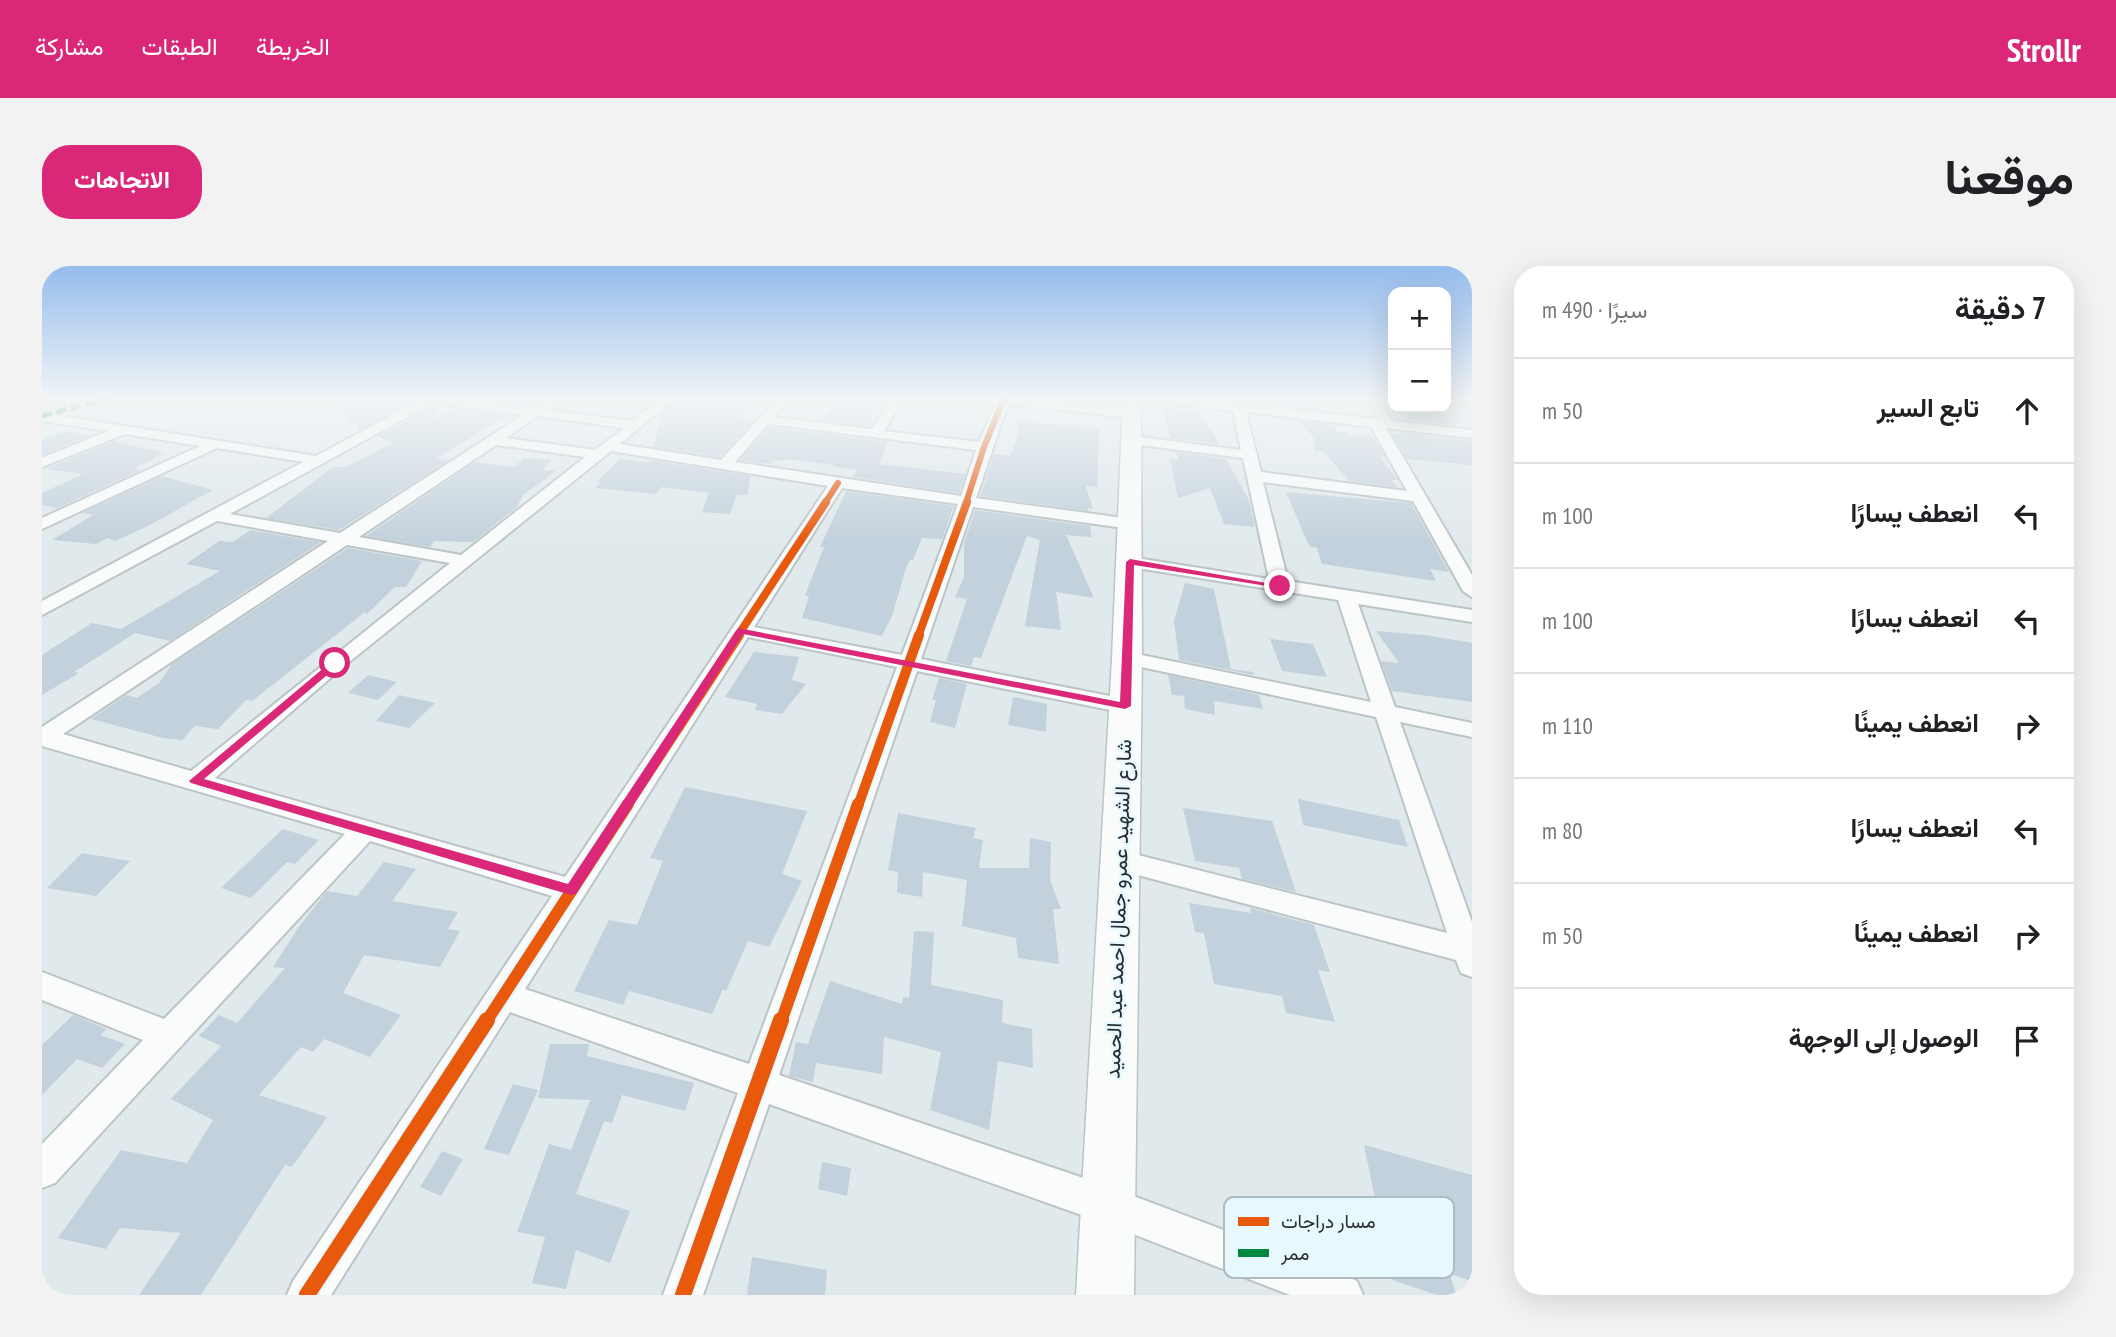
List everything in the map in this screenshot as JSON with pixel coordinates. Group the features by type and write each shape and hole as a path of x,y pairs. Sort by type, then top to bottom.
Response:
{"street":[{"path":"42,463 83,446"},
{"path":"42,524 211,446"},
{"path":"228,446 317,460"},
{"path":"45,605 343,446"},
{"path":"43,737 484,446"},
{"path":"559,446 724,465 1131,524"},
{"path":"195,781 335,663 467,561 608,446"},
{"path":"724,465 741,446"},
{"path":"683,1295 967,501 984,447 975,446"},
{"name":"شارع الشهيد عمرو جمال احمد عبد الحميد","path":"1105,1295 1118,860 1136,446"},
{"path":"1228,446 1249,454"},
{"path":"1247,446 1280,586"},
{"path":"1392,446 1472,591"},
{"path":"1254,475 1419,497"},
{"path":"307,1295 838,482"},
{"path":"215,516 467,561"},
{"path":"1130,562 1472,616"},
{"path":"1346,597 1470,956"},
{"path":"741,630 1125,706"},
{"path":"1127,658 1472,730"},
{"path":"43,737 571,890"},
{"path":"42,1170 365,830"},
{"path":"1118,860 1470,956"},
{"path":"42,986 170,1035"},
{"path":"503,995 1107,1205 1224,1250"},
{"path":"1298,1278 1343,1295"}],"building":[{"path":"42,446 64,446 42,455"},
{"path":"102,446 135,446 164,453 134,469 141,470 57,508 42,505 42,493 83,474 45,469"},
{"path":"386,446 456,446 436,458 449,460 339,530 266,518 333,467 345,467"},
{"path":"653,446 730,446 720,457"},
{"path":"752,446 886,446 879,464 966,474 959,493 853,477 857,470 833,467 834,465 785,459 774,460 770,464 740,460"},
{"path":"1014,446 1098,446 1097,487 1086,486 1093,509 1088,508 1088,511 980,496 994,454 1010,456"},
{"path":"1314,446 1379,446 1385,457 1380,457 1398,480 1391,480 1397,487 1349,481 1323,451 1314,451"},
{"path":"1399,446 1472,446 1472,465 1407,459"},
{"path":"1176,452 1226,459 1249,500 1255,527 1224,524 1210,488 1178,498 1170,459 1179,460"},
{"path":"524,458 552,460 542,470 556,471 523,495 517,507 473,542 434,541 430,547 366,536 475,462 514,467"},
{"path":"620,459 649,460 751,476 747,495 737,495 730,514 702,512 709,493 662,487 655,494 595,488 600,483 597,482"},
{"path":"162,476 213,490 115,541 107,538 96,544 52,540 93,515 82,513"},
{"path":"846,491 954,506 942,539 922,538 913,560 910,560 906,568 892,616 882,636 802,618 809,596 805,595 824,547 820,547"},
{"path":"1286,492 1411,503 1449,572 1430,569 1436,581 1322,564 1317,548 1309,546"},
{"path":"975,510 1090,526 1091,537 1066,535 1094,598 1056,592 1061,630 1025,626 1040,540 1027,536 981,658 974,657 971,666 946,661 967,599 955,597 964,577 964,543"},
{"path":"250,530 321,542 170,641 135,633 74,672 79,673 42,695 42,655 92,623 121,629 220,571 186,564 219,541 233,542"},
{"path":"348,548 422,561 406,587 395,587 367,614 365,612 252,701 246,700 218,729 195,726 182,740 163,738 91,719 126,695 137,698 159,683 172,664"},
{"path":"1185,583 1214,589 1231,669 1253,672 1254,675 1179,660 1174,621"},
{"path":"1376,631 1425,635 1472,643 1472,702 1392,691 1381,661 1399,663"},
{"path":"1270,639 1313,644 1327,677 1282,671"},
{"path":"754,652 799,657 792,680 806,684 782,714 755,710 757,704 725,697"},
{"path":"368,675 397,682 378,700 348,693"},
{"path":"1168,675 1259,695 1263,709 1214,701 1215,715 1185,709 1184,696 1172,695"},
{"path":"939,678 967,684 955,728 930,722 936,700 932,700"},
{"path":"399,695 435,703 409,728 376,721"},
{"path":"1013,697 1047,704 1046,732 1008,725"},
{"path":"685,787 807,811 782,874 802,881 769,947 748,941 726,991 723,989 712,1014 629,991 623,1005 574,991 609,920 637,925 663,861 650,858"},
{"path":"1298,799 1399,820 1408,847 1303,825"},
{"path":"1183,808 1272,821 1296,892 1242,879 1239,868 1195,861"},
{"path":"898,813 976,828 973,838 983,840 979,868 1029,868 1030,838 1051,842 1050,880 1061,909 1053,909 1059,964 1018,958 1016,938 962,926 967,880 923,872 922,897 897,893 898,872 888,870"},
{"path":"283,829 319,840 295,864 287,862 251,898 221,888"},
{"path":"82,853 130,861 96,896 47,888"},
{"path":"384,862 416,869 392,901 458,912 448,929 460,931 440,967 364,955 343,993 401,1015 370,1057 324,1039 313,1052 301,1047 259,1095 327,1117 292,1167 285,1165 201,1295 139,1295 181,1233 120,1228 106,1249 58,1238 121,1150 187,1163 213,1120 171,1099 221,1046 199,1036 219,1015 237,1023 285,968 273,967 298,928 327,891 357,896"},
{"path":"1189,903 1251,913 1250,908 1314,925 1330,972 1318,970 1335,1022 1286,1013 1282,996 1214,984 1204,933 1195,932"},
{"path":"914,931 934,932 931,985 1003,1000 1002,1023 1032,1029 1033,1068 998,1061 989,1130 930,1110 941,1052 884,1037 882,1074 816,1063 813,1082 789,1076 796,1042 808,1044 830,981 902,1004 903,997 909,998"},
{"path":"73,1015 107,1029 100,1035 125,1044 102,1068 77,1059 42,1095 42,1045"},
{"path":"550,1044 589,1044 587,1056 694,1083 685,1111 622,1095 612,1123 604,1121 576,1194 630,1211 610,1263 576,1250 566,1289 532,1283 545,1237 517,1232 549,1144 571,1150 590,1100 538,1098"},
{"path":"513,1084 538,1090 509,1155 484,1149"},
{"path":"1364,1145 1472,1175 1472,1281 1454,1275 1454,1197 1375,1197"},
{"path":"442,1151 463,1159 441,1196 420,1187"},
{"path":"822,1162 851,1168 847,1196 818,1189"},
{"path":"752,1257 827,1270 825,1295 747,1295"},
{"path":"1451,1278 1456,1295 1437,1295 1392,1280"}],"cycle path":[{"path":"683,1295 984,446"},
{"path":"307,1295 838,483"}],"route":[{"path":"335,663 195,781 571,890 741,630 1125,706 1130,562 1280,586"}]}
